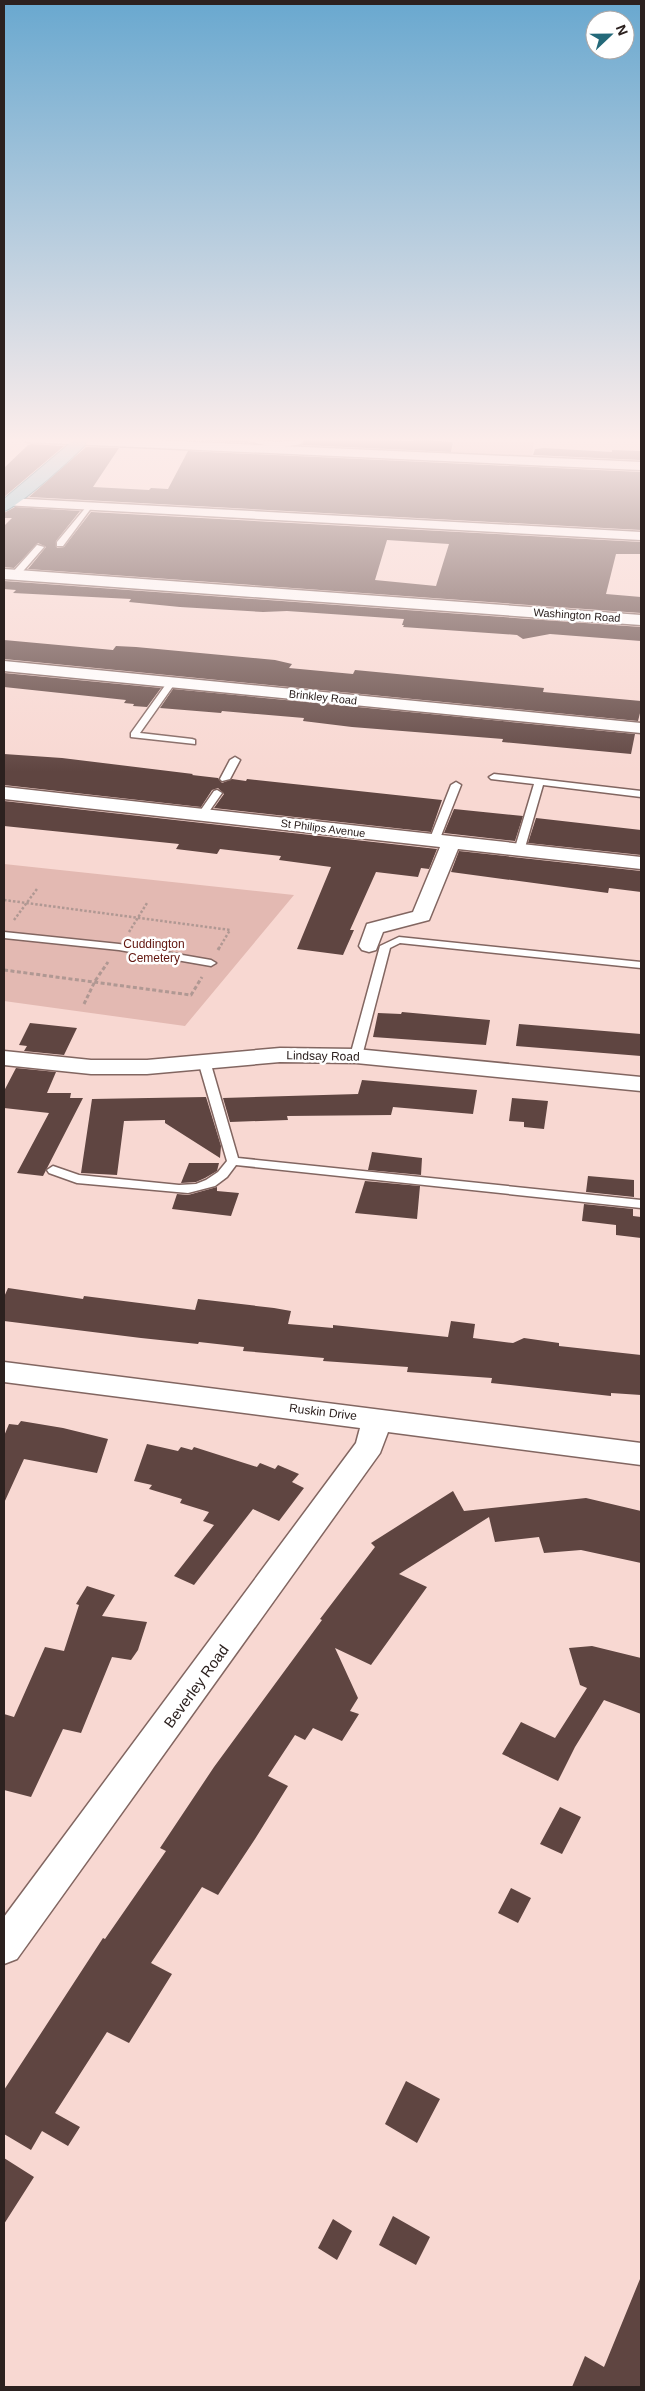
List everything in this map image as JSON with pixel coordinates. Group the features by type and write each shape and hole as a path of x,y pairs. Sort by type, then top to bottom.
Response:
{"street":[{"name":"Washington Road","path":"7,575 641,620"},
{"name":"Brinkley Road","path":"4,666 641,728"},
{"name":"St Philips Avenue","path":"4,793 641,864"},
{"path":"369,946 374,928 422,916 442,842"},
{"name":"Lindsay Road","path":"4,1058 91,1067 146,1068 280,1055 356,1056 641,1084"},
{"name":"Ruskin Drive","path":"4,1372 641,1454"},
{"name":"Beverley Road","path":"4,1946 370,1446 377,1420"}],"lane":[{"path":"7,575 37,550"},
{"path":"172,682 134,735 192,742"},
{"path":"225,779 235,760"},
{"path":"494,777 641,794"},
{"path":"520,850 540,782"},
{"path":"442,842 456,785"},
{"path":"203,814 217,793"},
{"path":"6,931 119,947 211,963"},
{"path":"356,1056 385,946 399,940 641,965"},
{"path":"53,1170 77,1178 191,1189 216,1182 226,1174 233,1161 204,1061"},
{"path":"233,1161 641,1204"}],"path":[{"path":"6,931 37,889"},
{"path":"4,900 230,930 191,994 4,970"}],"green space":[{"name":"Cuddington Cemetery","path":"4,864 294,895 185,1026 4,1001"}],"building":[{"path":"4,550 32,550 14,568 4,567"},
{"path":"44,550 384,550 375,580 436,586 447,550 641,550 641,554 616,554 606,594 641,597 641,613 28,569"},
{"path":"4,581 641,627 641,641 550,634 523,639 517,635 403,627 404,619 287,611 263,612 180,607 129,602 131,599 13,593 16,590 4,589"},
{"path":"4,640 113,650 116,646 136,647 275,660 292,664 289,668 353,674 355,670 544,688 543,692 641,701 641,709 638,721 4,659"},
{"path":"4,673 161,688 147,707 133,706 134,704 124,703 126,700 4,687"},
{"path":"173,689 635,734 631,754 502,742 503,739 352,727 303,721 304,718 160,708"},
{"path":"4,754 62,758 193,774 218,778 222,783 232,779 246,781 247,779 442,800 431,832 214,808 224,794 218,788 212,790 201,807 4,785"},
{"path":"4,801 437,849 429,869 421,868 418,877 376,872 350,930 354,930 343,955 297,949 331,867 279,860 281,856 220,849 217,854 176,849 179,844 4,826"},
{"path":"454,809 523,816 515,841 444,833"},
{"path":"536,818 641,830 641,855 528,843"},
{"path":"459,851 641,871 641,892 609,888 608,893 451,872"},
{"path":"402,1012 490,1020 486,1045 373,1037 378,1013 401,1014"},
{"path":"30,1023 77,1028 64,1055 24,1051 27,1046 19,1045"},
{"path":"519,1024 641,1034 641,1056 516,1046"},
{"path":"16,1068 56,1072 47,1093 71,1093 70,1098 83,1098 43,1176 17,1173 49,1113 4,1108 4,1091"},
{"path":"362,1080 477,1090 473,1114 393,1107 391,1115 287,1116 288,1120 230,1122 223,1098 358,1094"},
{"path":"206,1097 221,1146 220,1158 165,1123 165,1120 124,1121 117,1175 81,1173 92,1099"},
{"path":"512,1098 548,1101 544,1129 524,1127 524,1122 509,1121"},
{"path":"372,1152 422,1158 421,1175 368,1170"},
{"path":"189,1163 219,1163 217,1171 205,1178 196,1182 181,1183"},
{"path":"588,1176 634,1180 634,1197 586,1192"},
{"path":"365,1181 420,1186 417,1219 355,1213"},
{"path":"217,1187 217,1191 239,1193 231,1216 172,1209 177,1194 188,1195"},
{"path":"584,1204 633,1209 633,1216 641,1217 641,1238 616,1235 616,1225 582,1221"},
{"path":"8,1288 83,1299 84,1296 195,1310 198,1299 291,1311 288,1324 333,1328 333,1325 448,1337 451,1321 475,1324 473,1338 513,1343 524,1338 559,1343 559,1346 641,1355 641,1395 611,1393 611,1396 491,1383 492,1378 407,1372 408,1367 323,1361 324,1358 243,1351 244,1347 141,1338 4,1321 4,1297"},
{"path":"21,1421 63,1428 108,1439 97,1473 24,1459 4,1503 4,1436 9,1424 18,1425"},
{"path":"147,1444 178,1451 181,1447 192,1450 194,1447 257,1467 260,1463 275,1469 278,1465 299,1474 292,1482 304,1488 279,1521 253,1509 194,1585 174,1576 214,1525 203,1521 209,1512 180,1503 182,1499 149,1489 152,1485 134,1481"},
{"path":"453,1491 464,1511 586,1498 641,1511 641,1563 581,1550 544,1553 539,1537 495,1542 489,1517 399,1574 427,1587 371,1665 335,1648 358,1698 350,1711 359,1714 342,1741 313,1728 305,1740 295,1735 268,1776 288,1786 255,1839 218,1895 202,1887 151,1963 172,1974 129,2043 107,2032 55,2113 80,2127 68,2146 42,2131 31,2150 4,2134 4,2090 103,1938 105,1939 166,1851 160,1848 214,1767 322,1620 320,1619 375,1547 371,1543"},
{"path":"87,1586 115,1595 102,1616 147,1622 138,1650 131,1660 112,1657 81,1733 63,1729 31,1797 4,1790 4,1714 14,1717 45,1647 64,1651 79,1605 76,1604"},
{"path":"592,1646 641,1658 641,1714 604,1700 575,1747 558,1781 502,1754 521,1722 555,1738 587,1688 580,1685 569,1648"},
{"path":"560,1807 581,1817 562,1854 540,1844"},
{"path":"511,1888 531,1898 518,1923 498,1913"},
{"path":"406,2081 440,2099 417,2143 385,2124"},
{"path":"4,2158 34,2177 4,2224"},
{"path":"393,2216 430,2237 416,2265 379,2245"},
{"path":"333,2219 352,2231 337,2260 318,2248"},
{"path":"640,2279 641,2387 572,2387 585,2356 604,2367"}]}
